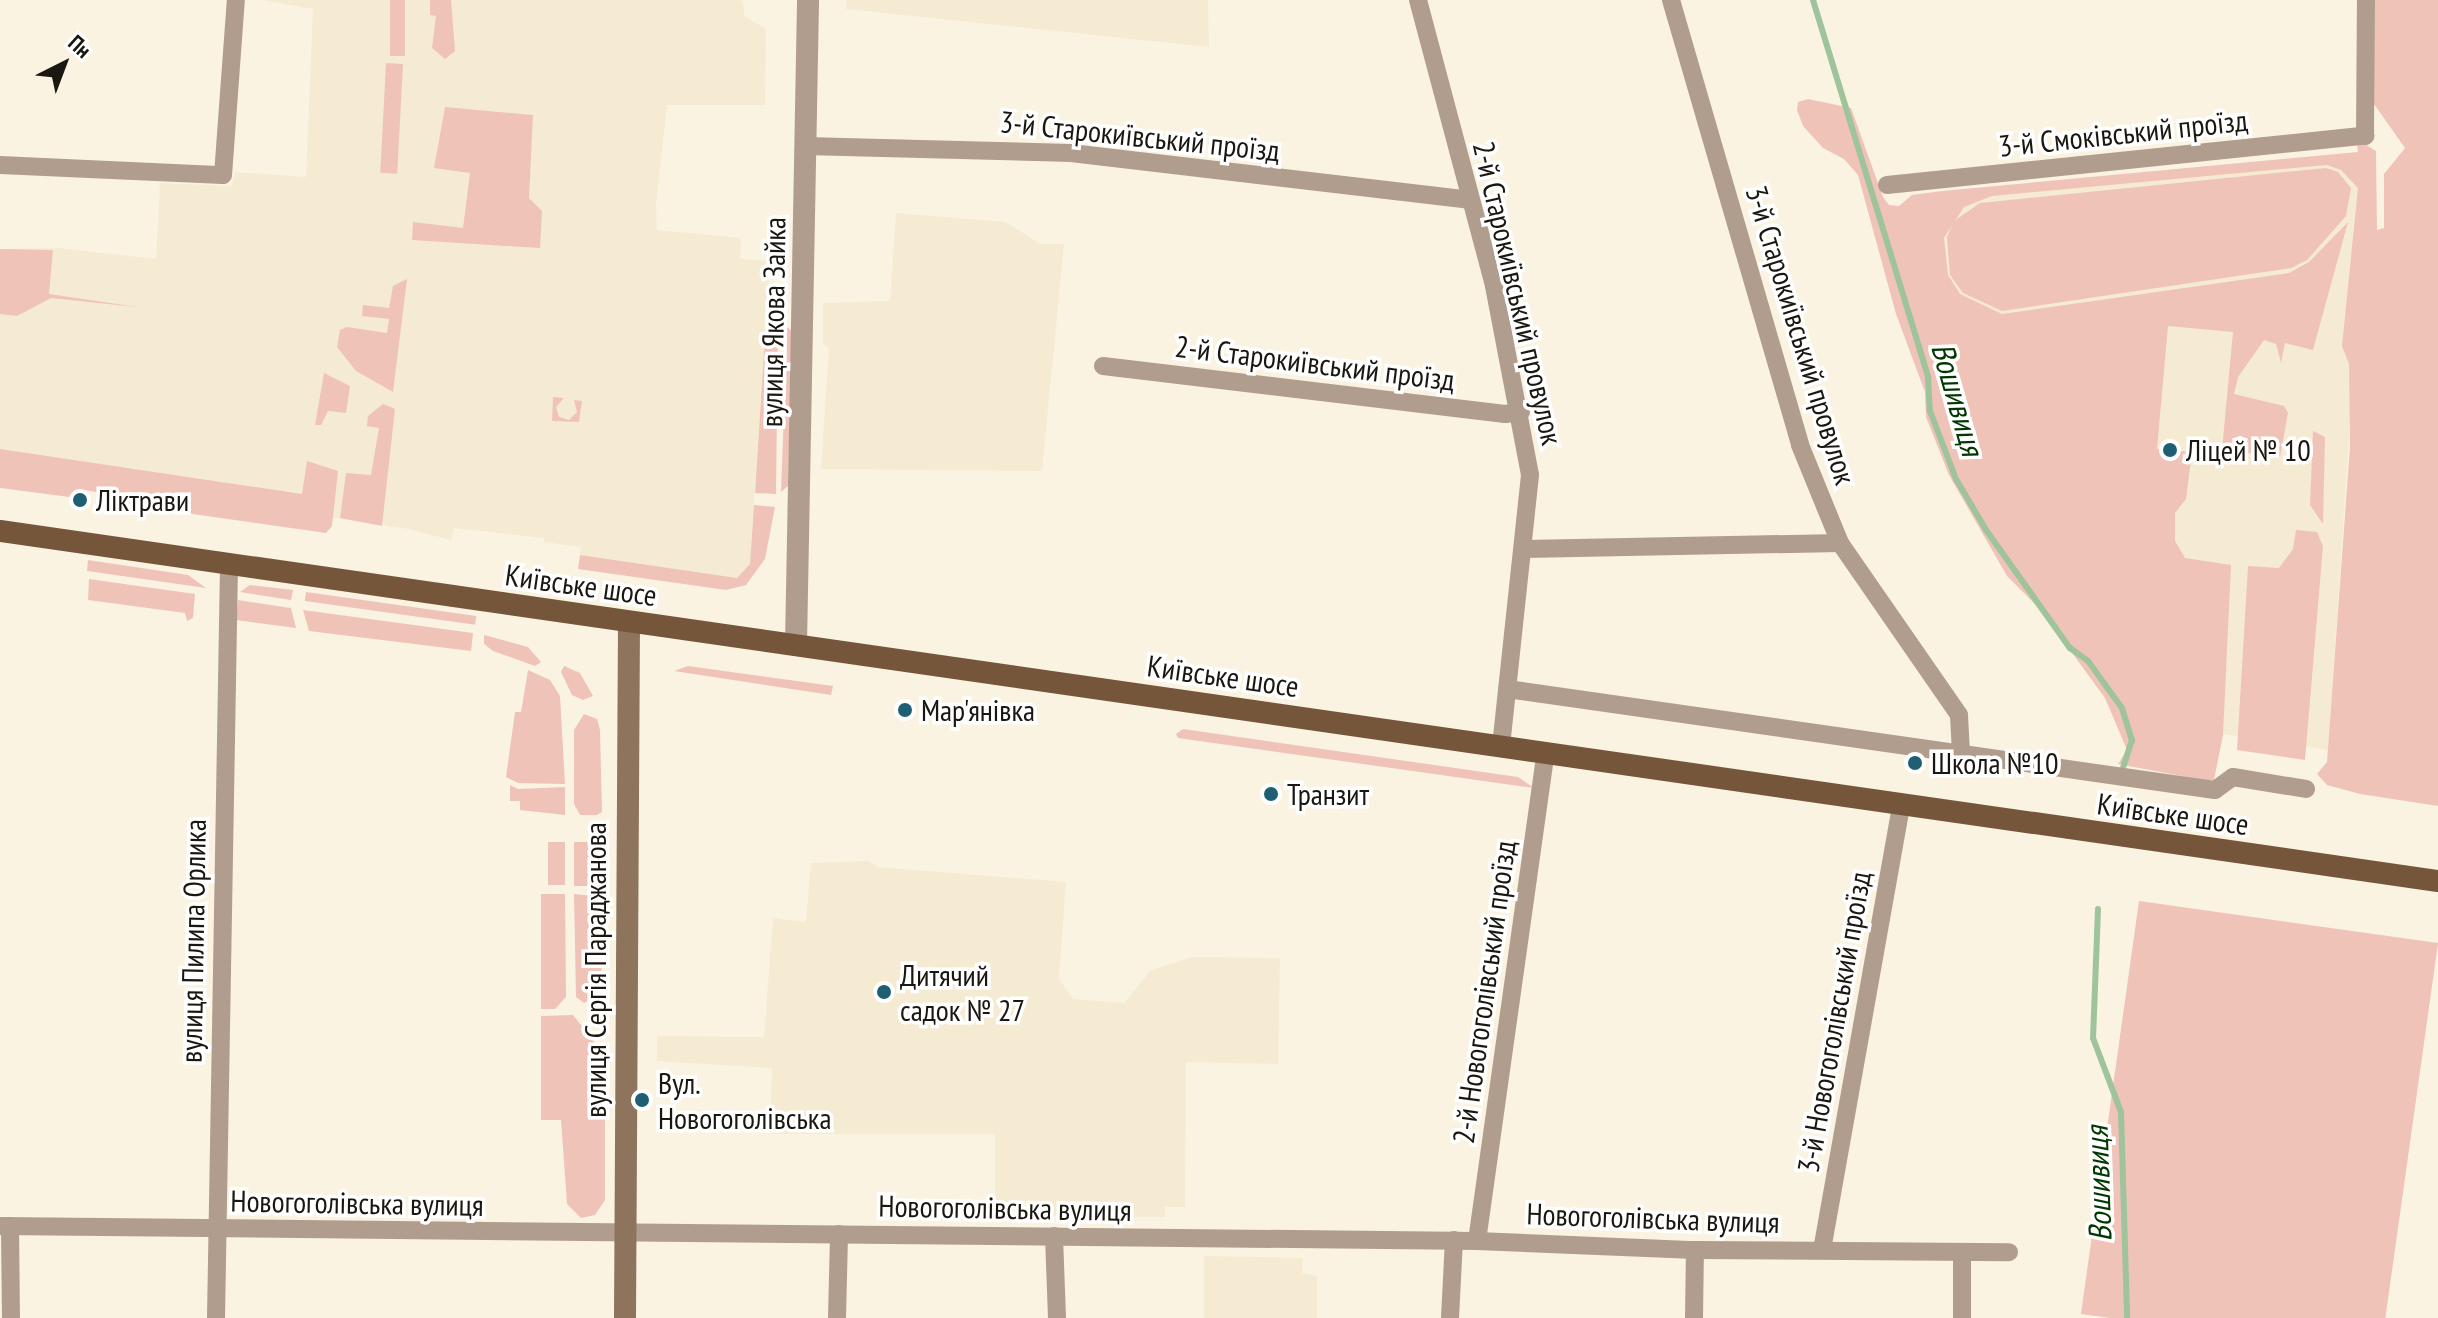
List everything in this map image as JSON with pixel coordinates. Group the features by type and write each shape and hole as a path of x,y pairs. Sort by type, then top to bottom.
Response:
{"main road":[{"name":"Київське шосе","path":"0,531 2438,881"},
{"name":"вулиця Сергія Параджанова","path":"625,1318 629,622"}],"street":[{"path":"0,165 223,175 236,0"},
{"name":"вулиця Якова Зайка","path":"796,645 808,0"},
{"name":"2-й Старокиївський провулок","path":"1418,0 1521,412 1530,475 1525,549 1501,746"},
{"name":"3-й Старокиївський провулок","path":"1671,0 1800,445 1840,543 1959,715 1961,750"},
{"name":"3-й Смоківський проїзд","path":"1887,185 2365,136 2366,0"},
{"name":"3-й Старокиївський проїзд","path":"805,146 1071,153 1469,200"},
{"name":"2-й Старокиївський проїзд","path":"1103,366 1521,412"},
{"path":"1525,549 1840,543"},
{"name":"вулиця Пилипа Орлика","path":"216,1318 215,1228 229,565"},
{"path":"1507,689 1961,750 2215,790 2233,777 2306,789"},
{"name":"2-й Новогоголівський проїзд","path":"1477,1241 1546,752"},
{"name":"3-й Новогоголівський проїзд","path":"1822,1250 1902,803"},
{"path":"5,1226 11,1318"},
{"name":"Новогоголівська вулиця","path":"5,1226 1454,1240 1695,1250 2009,1252"},
{"path":"837,1318 839,1234"},
{"path":"1054,1236 1057,1318"},
{"path":"1450,1318 1454,1240"},
{"path":"1694,1318 1695,1250"},
{"path":"1962,1253 1962,1318"}],"shaded area":[{"path":"263,0 742,0 745,17 766,28 765,105 667,105 656,204 657,230 741,238 740,259 770,261 750,564 737,578 580,555 581,547 544,542 544,538 454,528 451,540 409,529 0,469 0,249 58,248 156,259 160,183 232,186 235,172 306,177 313,9"},
{"path":"390,0 405,0 405,56 390,56"},
{"path":"430,0 451,0 455,51 445,59 432,48 436,16 430,15"},
{"path":"846,0 1208,0 1209,47 846,9"},
{"path":"2371,0 2438,0 2438,806 2360,794 2327,785 2317,774 2327,762 2350,446 2349,364 2342,346 2358,188 2341,170 2327,165 1992,196 1964,207 1944,238 1948,275 1960,294 2002,314 2289,273 2309,262 2348,222 2313,350 2285,343 2281,363 2276,344 2264,340 2238,377 2234,394 2284,406 2288,413 2280,457 2222,450 2233,332 2168,326 2157,449 2192,452 2186,499 2175,513 2175,541 2185,558 2231,565 2223,735 2214,780 2208,781 2118,764 2127,750 2105,698 2040,609 2007,576 1949,475 1926,417 1925,392 1896,314 1858,175 1844,159 1823,148 1803,126 1797,110 1798,102 1808,99 1851,108 1883,197 1889,205 1899,206 1912,195 2358,152 2357,144 2363,143 2376,151 2377,230 2384,228 2384,174 2405,148 2374,104"},
{"path":"386,63 403,64 397,174 380,173"},
{"path":"445,107 533,115 529,198 542,211 540,248 412,240 413,222 463,228 470,173 434,168"},
{"name":"Ліцей № 10","path":"2358,152 2358,303 2328,750 2164,725 2044,537 1912,195"},
{"path":"2326,168 2338,172 2351,188 2346,216 2307,260 2291,268 2002,311 1963,293 1950,275 1947,237 1954,221 1980,203"},
{"path":"896,213 1006,222 1040,244 1064,244 1042,471 821,469 829,348 823,344 823,303 890,301"},
{"path":"0,249 53,250 49,294 137,307 51,298 17,316 0,314"},
{"path":"407,279 393,392 356,371 337,347 340,330 347,327 387,333 389,319 362,316 363,305 389,308 393,286"},
{"path":"766,320 778,320 776,494 755,493"},
{"path":"787,327 792,331 788,486 781,492"},
{"path":"324,373 350,386 346,413 328,411 321,425 315,425"},
{"path":"553,397 564,398 556,407 559,417 569,420 577,412 574,400 582,401 579,422 552,421"},
{"path":"383,404 395,409 382,526 340,518 346,473 371,475 379,428 367,426 368,416"},
{"path":"2313,431 2325,437 2323,524 2310,505"},
{"path":"0,449 302,494 307,461 338,471 332,526 326,533 101,501 102,493 79,489 77,498 0,488"},
{"path":"754,505 775,507 765,559 746,585 726,590 578,569 580,555 737,578 750,564"},
{"path":"2296,530 2317,532 2323,546 2305,760 2237,750 2248,566 2279,568 2293,549"},
{"path":"88,560 188,575 206,588 87,571"},
{"path":"89,579 195,594 193,618 187,621 185,613 88,600"},
{"path":"250,585 293,590 291,600 240,592"},
{"path":"306,592 476,616 475,625 305,601"},
{"path":"238,600 291,608 296,628 236,620"},
{"path":"303,610 473,633 471,651 309,631"},
{"path":"484,635 528,647 541,662 535,666 493,651 484,644"},
{"path":"564,666 580,673 593,696 583,700 572,695 561,672"},
{"path":"688,666 833,686 831,695 674,671"},
{"path":"528,670 550,680 560,696 565,784 518,783 506,777 515,712 521,712"},
{"path":"584,714 597,719 600,730 602,812 597,815 580,815 574,804 574,730"},
{"path":"1183,729 1518,777 1534,788 1178,738 1176,734"},
{"path":"510,785 518,789 565,787 565,815 520,810 520,801 510,801"},
{"path":"548,842 565,842 565,885 548,885"},
{"path":"574,842 602,842 602,886 574,886"},
{"path":"869,861 877,867 1066,882 1059,979 1073,999 1124,1003 1151,970 1193,957 1280,958 1278,1064 1186,1062 1185,1207 1165,1207 1165,1217 1042,1216 1042,1204 995,1202 995,1134 770,1134 772,1068 657,1061 657,1036 764,1037 773,918 806,922 811,863"},
{"path":"541,894 565,894 566,997 555,1009 541,1009"},
{"path":"574,894 603,897 601,994 584,1003 576,997"},
{"path":"2139,901 2438,943 2385,1318 2110,1318 2081,1314"},
{"path":"573,1015 594,1041 605,1070 605,1200 595,1215 581,1218 567,1204 561,1120 541,1120 541,1016"},
{"path":"1204,1256 1303,1258 1302,1273 1317,1276 1317,1318 1204,1318"}],"waterway":[{"name":"Вошивиця","path":"1813,0 1928,377 1930,411 1956,479 1986,530 2070,648 2088,661 2122,708 2132,740 2123,767"},
{"name":"Вошивиця","path":"2098,909 2093,1038 2121,1112 2127,1318"}],"place":[{"name":"Ліцей № 10","path":"2170,450"},
{"name":"Ліктрави","path":"80,500"},
{"name":"Мар'янівка","path":"905,710"},
{"name":"Школа №10","path":"1915,763"},
{"name":"Транзит","path":"1271,794"},
{"name":"Дитячий садок № 27","path":"884,992"},
{"name":"Вул. Новогоголівська","path":"642,1100"}]}
